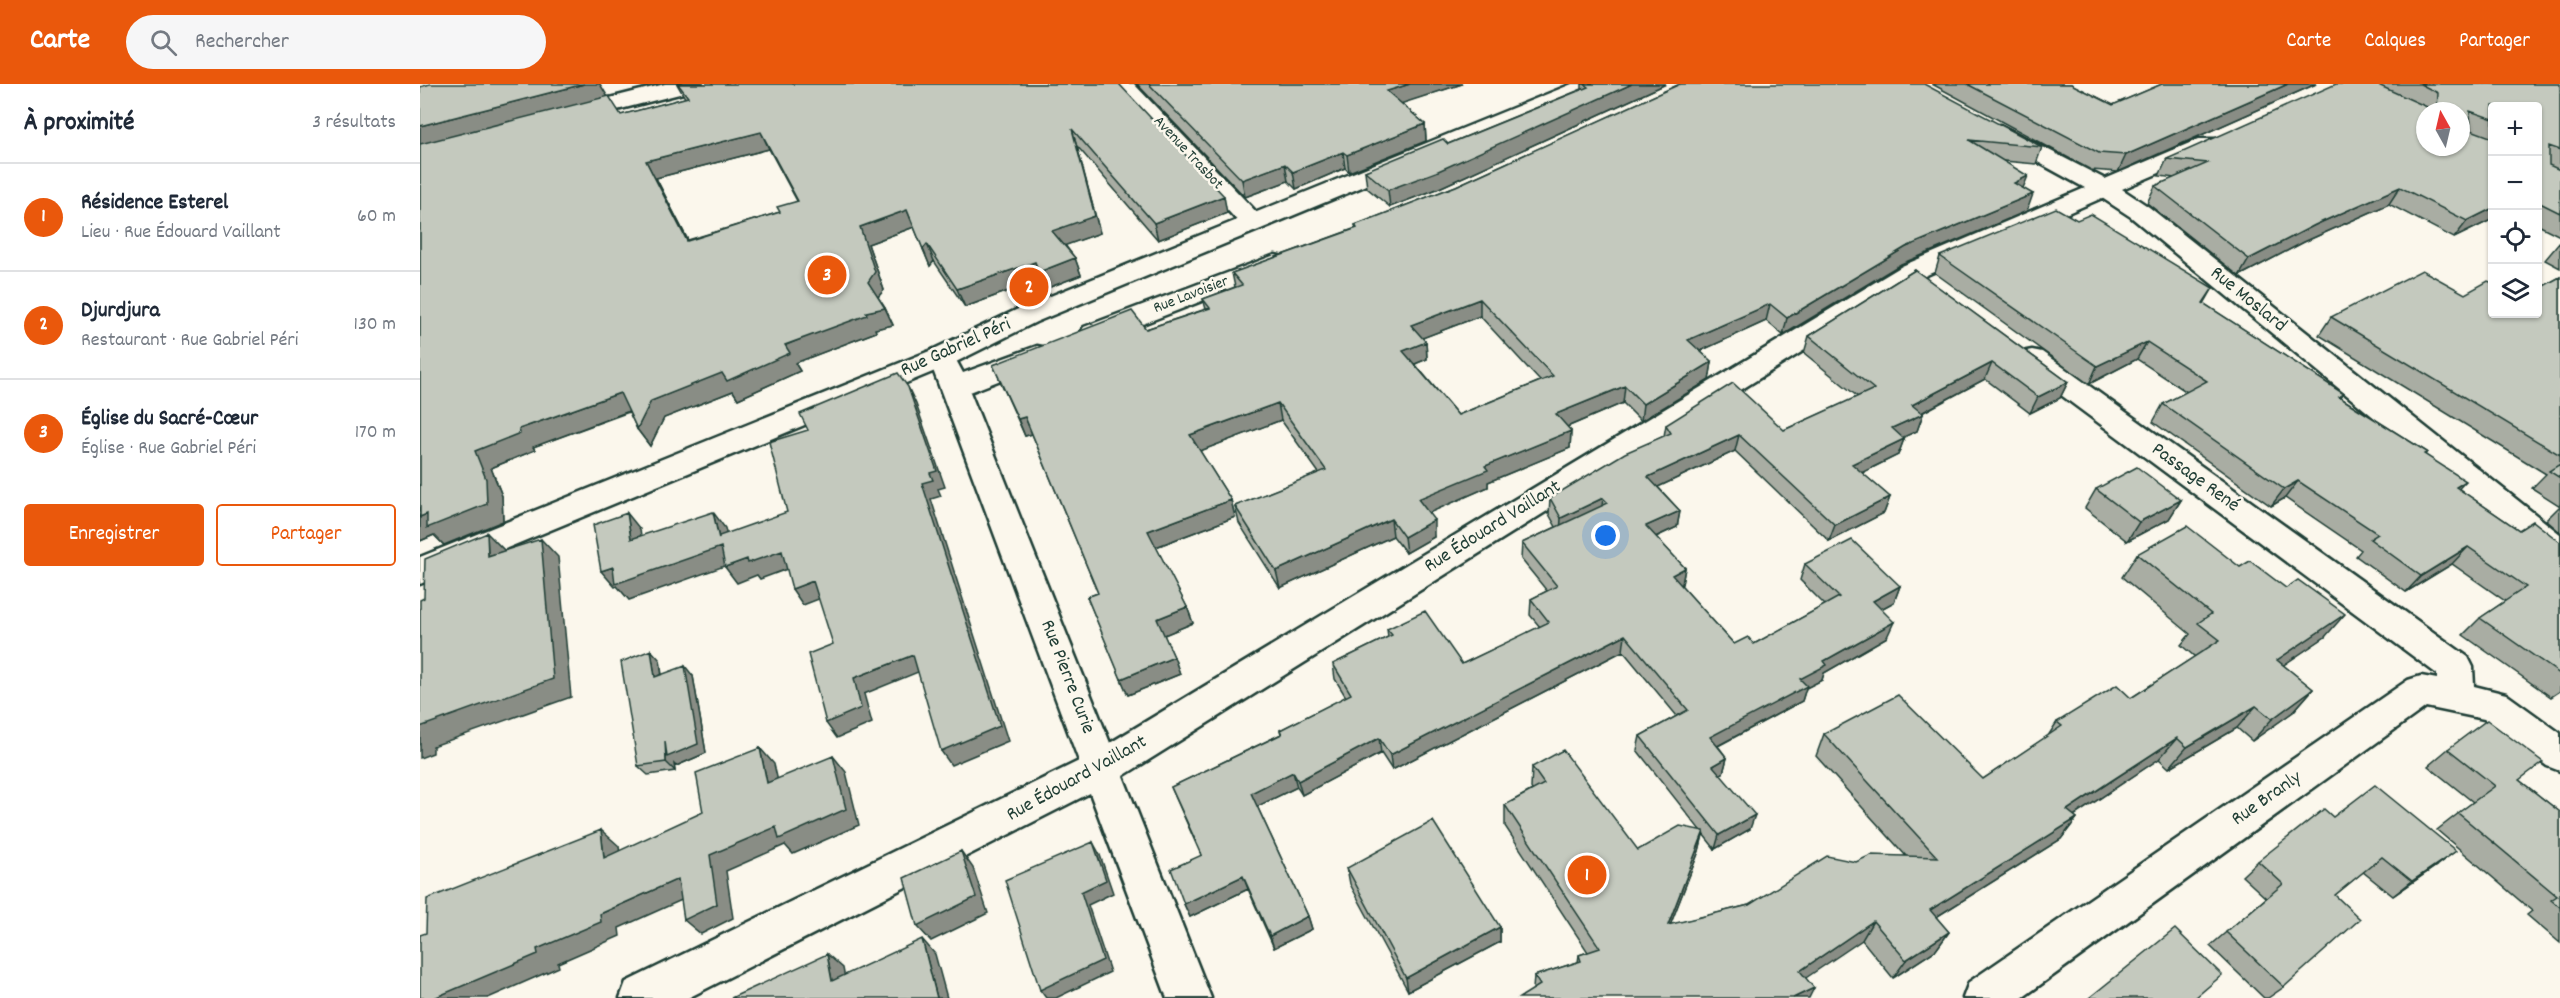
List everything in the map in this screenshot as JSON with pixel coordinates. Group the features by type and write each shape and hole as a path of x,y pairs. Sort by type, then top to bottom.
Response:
{"street":[{"path":"554,120 691,84"},
{"name":"Avenue Trasbot","path":"1122,84 1243,227 1264,267"},
{"name":"Rue Gabriel Péri","path":"420,571 949,372 1026,316 1590,84"},
{"name":"Rue Moslard","path":"1974,118 2105,189 2140,212 2560,552"},
{"name":"Rue Édouard Vaillant","path":"642,998 1102,768 1911,272 2239,129"},
{"name":"Rue Lavoisier","path":"949,372 1065,344 1296,254"},
{"path":"1911,272 1940,293"},
{"name":"Passage René","path":"2008,342 2455,667 2456,697"},
{"name":"Rue Pierre Curie","path":"949,372 1190,998"},
{"name":"Rue Branly","path":"1985,998 2421,691 2493,705 2560,754"}],"building":[{"path":"430,84 584,84 420,126 420,87"},
{"path":"678,84 1119,84 1224,196 1154,223 1072,129 1095,216 1052,231 1075,258 1039,272 1035,262 957,289 927,244 923,249 907,210 860,227 875,272 868,282 885,308 866,312 867,315 785,345 790,353 727,381 722,373 651,401 637,429 620,393 519,429 520,433 475,451 486,479 487,504 427,528 427,514 420,517 420,144 609,96 621,115 688,97","holes":["761,132 798,201 777,207 780,212 687,241 646,161"]},
{"path":"1149,84 1410,84 1387,91 1425,124 1347,155 1343,152 1293,172 1285,164 1242,180"},
{"path":"1584,84 1632,84 1436,172 1388,190 1365,171 1443,139 1448,144 1588,87"},
{"path":"1680,84 1924,84 2042,147 1969,140 2028,176 2014,183 2033,194 1906,247 1787,318 1770,304 1688,340 1712,362 1643,404 1625,386 1556,414 1571,431 1485,466 1488,470 1418,499 1434,520 1404,537 1391,519 1276,571 1235,506 1326,470 1278,403 1190,435 1231,500 1148,531 1187,607 1157,619 1174,657 1121,679 1087,597 1098,593 1025,417 1018,419 993,365 1132,311 1146,329 1210,308 1203,299 1242,285 1232,273 1357,228 1355,225 1456,186","holes":["1480,299 1553,376 1458,415 1403,351 1426,342 1411,325"]},
{"path":"1967,84 2071,84 2113,105 2162,84 2288,84 2126,155 2099,153"},
{"path":"2336,84 2376,84 2416,102 2416,156 2470,156 2470,111 2471,130 2488,136 2488,210 2467,221 2400,187 2315,225 2249,259 2155,186 2208,163 2167,159"},
{"path":"2420,84 2560,84 2560,150 2549,146 2549,165 2560,170 2560,213 2542,204 2542,102 2488,102 2488,117 2470,111 2470,102 2438,102 2438,93"},
{"path":"2056,208 2077,220 2091,214 2213,288 2203,303 2344,394 2339,397 2427,452 2424,454 2466,481 2456,487 2519,530 2533,521 2560,542 2560,674 2480,618 2526,587 2468,547 2421,576 2370,539 2378,534 2298,481 2284,489 2163,404 2207,381 2147,342 2097,366 1940,256"},
{"path":"1915,270 2068,382 2038,397 1992,363 1912,405 1923,414 1892,428 1904,439 1852,464 1890,497 1835,525 1739,435 1648,477 1680,511 1646,526 1685,568 1672,575 1734,644 1748,637 1754,644 1839,597 1805,564 1852,540 1900,586 1873,601 1894,622 1824,661 1827,665 1800,679 1807,686 1710,737 1727,758 1713,766 1755,815 1719,835 1640,736 1688,710 1625,635 1390,755 1379,738 1298,781 1293,772 1251,793 1308,916 1270,936 1243,876 1184,904 1171,869 1202,855 1171,787 1282,734 1280,730 1351,694 1333,664 1392,635 1387,629 1425,611 1462,664 1549,622 1531,599 1557,586 1522,543 1608,503 1603,498 1561,518 1550,498 1625,453 1671,433 1666,425 1733,383 1784,430 1874,389 1809,336"},
{"path":"2422,270 2465,294 2488,281 2488,318 2542,318 2542,287 2560,277 2560,455 2331,317"},
{"path":"898,373 908,387 937,471 930,473 933,480 922,483 1000,726 941,751 913,655 854,678 861,708 826,723 808,654 833,644 813,581 792,589 782,551 748,563 747,559 725,567 721,547 615,584 613,567 601,571 593,525 627,513 631,539 713,512 719,539 719,536 787,512 769,442 808,430 800,414"},
{"path":"2560,464 2560,478 2549,471"},
{"path":"2137,467 2181,500 2139,522 2096,489"},
{"path":"2187,526 2240,567 2250,561 2286,588 2298,580 2345,614 2277,660 2313,689 2272,719 2256,706 2187,747 2177,738 2111,781 2067,810 2077,818 1930,910 1949,932 1906,960 1873,921 1800,971 1814,988 1793,998 1519,998 1540,985 1534,976 1581,961 1579,955 1600,948 1505,805 1544,784 1532,767 1563,750 1638,850 1680,826 1704,831 1668,925 1749,905 1827,856 1856,862 1871,855 1937,857 1824,734 1898,695 1983,779 2062,726 2057,722 2117,685 2131,698 2220,640 2198,623 2211,614 2137,554"},
{"path":"487,533 488,556 541,539 553,679 420,727 420,600 424,598 425,559"},
{"path":"651,650 655,677 685,666 698,744 667,757 665,741 666,762 638,766 621,662"},
{"path":"2487,720 2543,762 2519,780 2560,812 2560,907 2551,900 2557,896 2458,813 2495,786 2448,749"},
{"path":"760,748 767,783 833,756 846,809 779,839 776,827 710,855 717,904 684,920 678,879 600,914 601,922 537,949 538,954 434,998 420,998 420,935 426,933 427,899 601,830 604,858 703,812 696,773"},
{"path":"2375,785 2456,851 2412,881 2382,857 2335,895 2360,919 2284,987 2226,932 2283,884 2258,861 2324,809 2333,817"},
{"path":"1433,821 1500,927 1406,978 1347,868"},
{"path":"1093,842 1106,880 1081,892 1103,960 1040,990 1005,880"},
{"path":"961,851 976,897 917,926 904,878"},
{"path":"2175,929 2222,975 2195,998 2089,998"},
{"path":"922,939 937,998 731,998 827,954 832,981"}],"place":[{"name":"Église du Sacré-Cœur","path":"827,275"},
{"name":"Djurdjura","path":"1029,287"},
{"name":"Résidence Esterel","path":"1587,875"}]}
